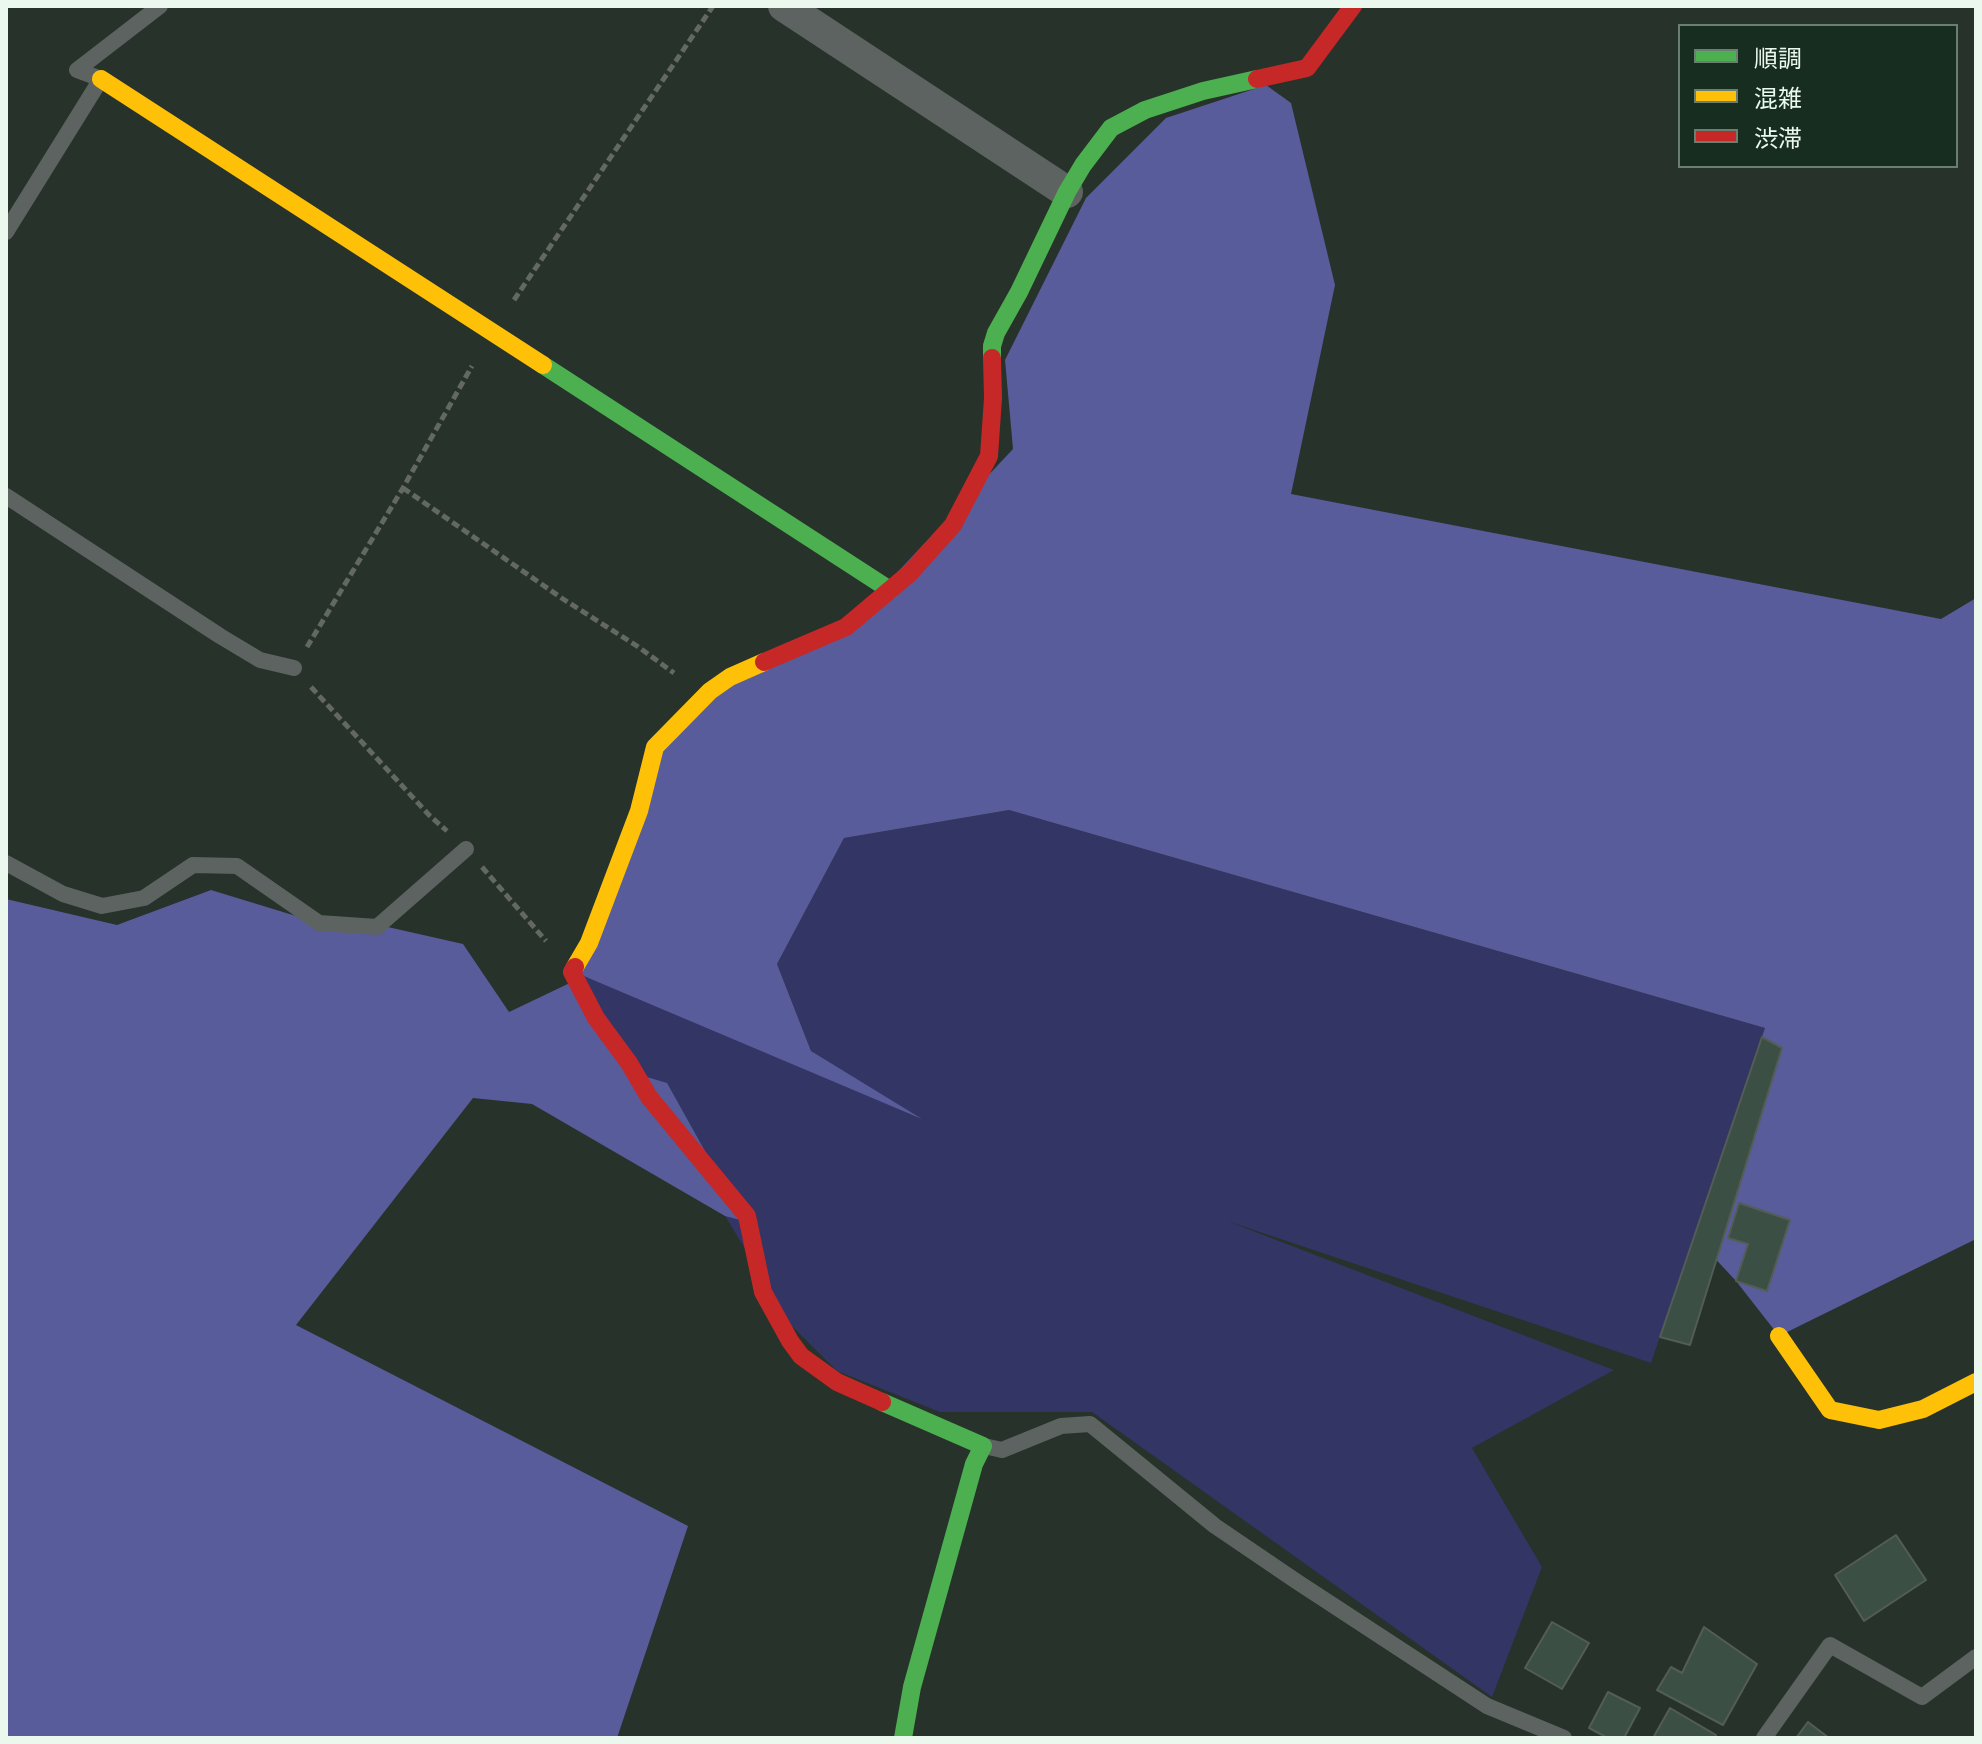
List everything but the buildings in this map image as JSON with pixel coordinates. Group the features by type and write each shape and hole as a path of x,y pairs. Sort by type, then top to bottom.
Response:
{"street":[{"path":"784,6 1067,192"},
{"path":"903,1738 912,1687 974,1464 983,1446 837,1382 801,1356 763,1292 747,1216 649,1097 596,1018 572,972 589,943 639,811 655,747 710,691 730,677 846,627 910,573 953,525 989,456 993,398 992,346 996,333 1067,192 1111,128 1145,110 1203,91 1307,68 1353,6"},
{"path":"101,79 890,590"},
{"path":"1779,1336 1830,1410 1879,1420 1923,1409 1976,1382"}],"lane":[{"path":"6,232 101,79 77,70 160,6"},
{"path":"6,496 260,660 294,668"},
{"path":"6,863 63,894 102,906 144,898 193,865 237,866 319,923 377,927 466,849"},
{"path":"983,1446 1002,1450 1061,1426 1090,1424 1215,1526 1296,1581 1487,1706 1564,1738"},
{"path":"1764,1738 1830,1645 1922,1697 1976,1657"}],"path":[{"path":"572,972 466,849 430,816 294,668 403,488 492,332 713,6"},
{"path":"403,488 679,676 710,691"}],"shaded area":[{"path":"1266,85 1291,103 1335,285 1291,494 1941,619 1976,598 1976,1239 1779,1336 1736,1281 1694,1236 1765,1028 1009,810 844,838 777,964 811,1051 922,1119 579,974 654,754 730,677 846,627 1013,449 1005,360 1086,198 1166,118"},
{"path":"1009,810 1765,1028 1651,1363 1227,1221 1614,1370 1472,1448 1542,1567 1492,1697 1092,1412 940,1412 837,1371 791,1325 579,974 858,1081 811,1051 777,964 844,838"},
{"path":"211,890 319,923 379,925 463,944 509,1012 574,981 630,1072 667,1083 744,1221 725,1216 532,1104 473,1098 296,1325 688,1526 617,1738 6,1738 6,899 117,925"}],"traffic: fast":[{"path":"992,358 996,333 1067,192 1111,128 1145,110 1203,91 1257,79"},
{"path":"543,365 890,590"},
{"path":"882,1402 983,1446 974,1464 912,1687 903,1738"}],"traffic: slow":[{"path":"101,79 543,365"},
{"path":"575,967 589,943 639,811 655,747 710,691 730,677 764,662"},
{"path":"1779,1336 1830,1410 1879,1420 1923,1409 1976,1382"}],"traffic: jam":[{"path":"1257,79 1307,68 1353,6"},
{"path":"764,662 846,627 910,573 953,525 989,456 992,358"},
{"path":"575,967 572,972 596,1018 649,1097 747,1216 763,1292 790,1341 801,1356 837,1382 882,1402"}]}
